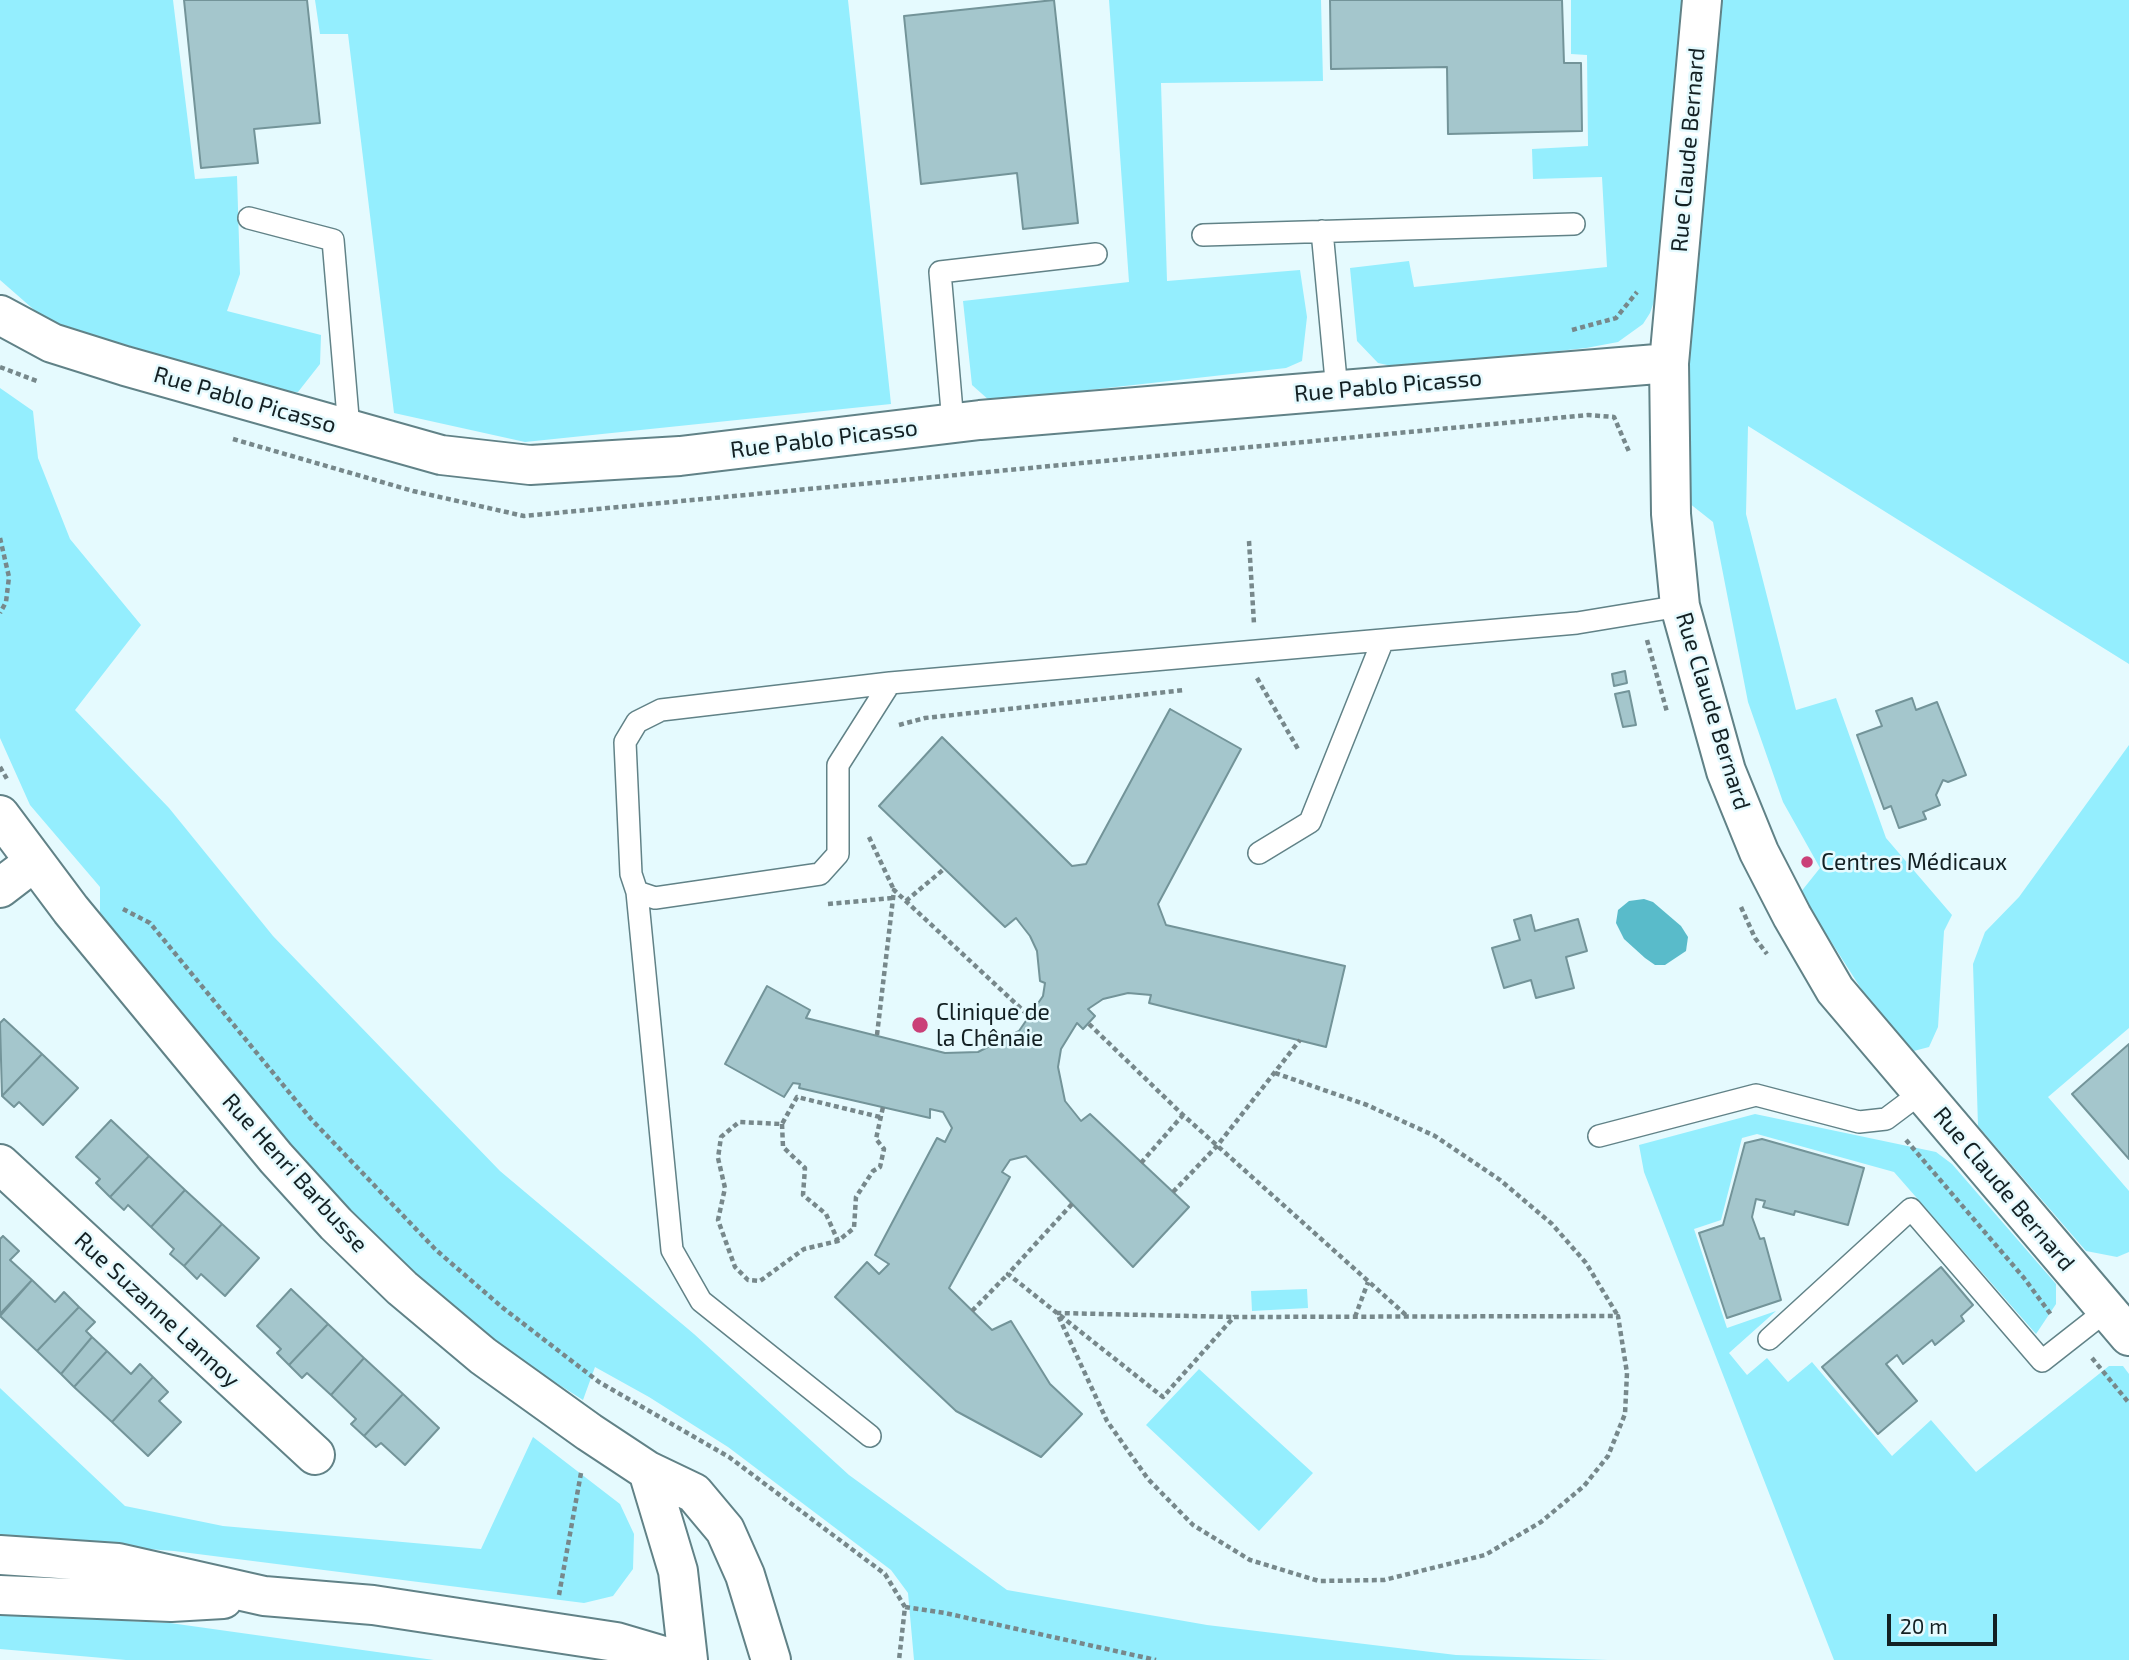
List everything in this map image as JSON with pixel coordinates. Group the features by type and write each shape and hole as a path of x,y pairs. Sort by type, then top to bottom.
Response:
{"street":[{"name":"Rue Claude Bernard","path":"1702,0 1669,363 1671,514 1680,606 1726,771 1759,852 1835,990 2118,1323"},
{"name":"Rue Pablo Picasso","path":"0,315 52,343 349,429 441,455 530,465 680,456 953,423 1669,363"},
{"name":"Rue Henri Barbusse","path":"6,802 34,862 267,1147 336,1224 402,1288 483,1356 648,1471 694,1493 725,1530 745,1575 771,1660"},
{"path":"0,888 34,862"},
{"name":"Rue Suzanne Lannoy","path":"0,1164 315,1455"},
{"path":"648,1471 677,1571 688,1660"},
{"path":"0,1555 118,1563 264,1596 373,1605 615,1642 677,1660"},
{"path":"0,1595 171,1602 264,1596"}],"lane":[{"path":"249,218 333,240 349,429"},
{"path":"1203,235 1574,224"},
{"path":"1322,231 1336,391"},
{"path":"953,423 940,272 1096,254"},
{"path":"870,1436 701,1301 672,1250 637,892 631,874 625,742 637,722 661,710 890,683 1577,623 1680,606"},
{"path":"1259,853 1310,822 1383,640"},
{"path":"637,892 655,898 820,874 838,854 838,765 890,683"},
{"path":"1599,1136 1756,1095 1859,1122 1886,1119 1922,1092"},
{"path":"1769,1339 1911,1209 2042,1361 2118,1323"}],"path":[{"path":"1573,416 1569,372 1561,332 1616,318 1638,291"},
{"path":"0,538 9,577 6,602 0,612"},
{"path":"1258,682 1272,681"},
{"path":"894,728 925,718 1188,690"},
{"path":"0,767 6,802"},
{"path":"864,827 894,890 1028,1015"},
{"path":"906,901 944,869"},
{"path":"877,1035 894,890"},
{"path":"816,906 893,898"},
{"path":"112,904 150,923 311,1119 436,1250 503,1308 598,1382 729,1457 885,1574 905,1607 899,1660"},
{"path":"1089,1024 1182,1115 1408,1317"},
{"path":"1173,1192 1217,1146 1300,1040"},
{"path":"1057,1313 1107,1421 1148,1479 1194,1525 1250,1560 1319,1581 1384,1580 1485,1555 1541,1522 1584,1486 1608,1456 1625,1414 1627,1373 1618,1316 1586,1263 1552,1224 1500,1180 1435,1136 1367,1105 1275,1073"},
{"path":"838,1241 825,1214 803,1195 805,1168 783,1147 782,1124 797,1097 880,1117"},
{"path":"782,1124 738,1122 720,1137 718,1158 725,1188 718,1220 735,1266 748,1280 760,1280 804,1250 838,1241 854,1228 856,1197 873,1171 880,1167 884,1149 876,1139 883,1107"},
{"path":"1142,1163 1182,1115"},
{"path":"972,1311 1072,1204"},
{"path":"1008,1274 1163,1398 1234,1317"},
{"path":"1355,1317 1368,1281"},
{"path":"1057,1313 1234,1317 1618,1316"},
{"path":"552,1634 598,1382"},
{"path":"905,1607 945,1613 1156,1660"}],"shaded area":[{"path":"0,0 173,0 195,179 237,176 240,274 227,311 321,335 320,364 298,392 262,391 48,322 0,280"},
{"path":"315,0 848,0 891,404 525,442 394,413 348,34 320,34"},
{"path":"1109,0 1321,0 1323,81 1161,83 1167,281 1300,270 1307,317 1302,361 1286,368 990,401 972,385 963,301 1129,282"},
{"path":"1571,0 1685,0 1661,282 1650,313 1643,324 1618,342 1586,348 1401,368 1378,363 1357,341 1350,268 1409,261 1414,287 1607,267 1602,177 1533,179 1532,149 1588,146 1587,55 1571,54"},
{"path":"1721,0 2129,0 2129,664 1748,426 1746,514 1796,710 1836,698 1886,838 1952,915 1944,931 1938,1027 1929,1047 1910,1052 1883,1023 1800,893 1820,868 1783,802 1748,702 1713,522 1689,503 1690,351"},
{"path":"0,388 33,411 38,458 70,539 141,625 75,710 169,808 273,936 500,1171 694,1334 849,1475 1007,1590 1207,1625 1456,1655 1608,1660 914,1660 908,1593 891,1570 728,1447 649,1397 595,1367 583,1400 509,1353 430,1291 336,1201 100,915 100,887 30,805 0,738"},
{"path":"2129,745 2129,1028 2048,1097 2129,1191 2129,1252 2117,1257 2086,1251 1978,1126 1973,964 1985,932 2019,897"},
{"path":"1644,899 1653,902 1681,926 1688,937 1686,951 1665,965 1655,965 1645,958 1624,939 1616,923 1618,910 1629,901"},
{"path":"1755,1114 1936,1152 1952,1164 2056,1284 2056,1304 2036,1334 1894,1172 1757,1134 1742,1138 1721,1220 1694,1229 1727,1328 1776,1311 1729,1353 1747,1375 1767,1358 1788,1382 1812,1362 1892,1456 1931,1420 1976,1472 2109,1366 2123,1366 2129,1374 2129,1660 1834,1660 1644,1172 1639,1145"},
{"path":"1307,1289 1308,1308 1252,1311 1251,1291"},
{"path":"1199,1369 1313,1473 1259,1531 1146,1425"},
{"path":"0,1388 125,1506 223,1526 481,1549 533,1437 620,1504 634,1534 633,1569 613,1596 584,1603 174,1551 0,1538"},
{"path":"0,1615 170,1623 434,1660 126,1660 0,1649"}],"building":[{"path":"184,0 307,0 320,123 254,129 258,163 201,168"},
{"path":"1054,0 1078,223 1023,229 1017,173 921,184 904,16"},
{"path":"1330,0 1562,0 1564,63 1581,63 1582,131 1448,134 1447,67 1331,69"},
{"path":"1625,671 1627,683 1614,686 1612,674"},
{"path":"1629,691 1636,725 1623,727 1615,694"},
{"path":"1912,698 1916,710 1937,702 1966,775 1948,782 1943,780 1936,795 1940,805 1923,812 1926,819 1899,828 1891,806 1884,809 1857,735 1882,726 1876,711"},
{"name":"Clinique de la Chênaie","path":"1170,709 1241,749 1158,904 1166,925 1345,966 1326,1047 1149,1003 1151,995 1128,993 1103,999 1088,1009 1095,1016 1083,1029 1077,1023 1061,1049 1058,1067 1065,1101 1081,1121 1090,1114 1189,1207 1133,1267 1026,1156 1010,1160 1002,1172 1010,1177 949,1288 992,1330 1011,1321 1050,1384 1082,1414 1041,1457 956,1411 835,1297 867,1262 879,1274 889,1264 875,1255 937,1138 945,1142 952,1128 943,1112 930,1109 930,1118 799,1088 800,1084 793,1083 784,1097 725,1064 767,986 810,1010 806,1018 945,1053 978,1052 1019,1031 1043,996 1045,983 1040,981 1037,951 1030,936 1016,918 1005,927 879,806 942,737 1072,866 1086,864"},
{"path":"1531,915 1535,931 1578,919 1587,951 1566,957 1574,988 1536,998 1531,980 1504,988 1492,948 1520,940 1514,920"},
{"path":"4,1019 42,1054 2,1096 0,1023"},
{"path":"2129,1044 2129,1159 2072,1094"},
{"path":"42,1054 78,1088 43,1125 19,1102 14,1107 2,1096"},
{"path":"111,1120 149,1156 110,1197 96,1183 100,1179 76,1157"},
{"path":"1762,1139 1864,1168 1848,1225 1795,1211 1794,1215 1763,1207 1765,1201 1756,1199 1752,1217 1760,1239 1764,1238 1781,1300 1727,1318 1699,1233 1723,1225 1745,1143"},
{"path":"149,1156 185,1190 151,1227 128,1205 124,1210 110,1197"},
{"path":"185,1190 222,1224 184,1266 170,1254 174,1249 151,1227"},
{"path":"222,1224 259,1258 225,1296 201,1274 197,1279 184,1266"},
{"path":"3,1236 19,1251 10,1260 32,1280 0,1314 0,1239"},
{"path":"1941,1267 1973,1305 1961,1316 1964,1321 1935,1345 1932,1340 1903,1364 1897,1355 1886,1364 1917,1401 1878,1434 1822,1367"},
{"path":"32,1280 55,1302 64,1292 79,1307 37,1351 0,1316"},
{"path":"291,1289 328,1324 289,1365 277,1353 281,1349 257,1326"},
{"path":"79,1307 95,1322 86,1331 92,1337 61,1374 37,1351"},
{"path":"328,1324 364,1358 331,1395 307,1373 302,1378 289,1365"},
{"path":"92,1337 107,1351 74,1387 61,1374"},
{"path":"107,1351 131,1374 140,1364 153,1377 112,1422 74,1387"},
{"path":"364,1358 403,1394 364,1436 351,1424 356,1419 331,1395"},
{"path":"153,1377 168,1392 159,1401 181,1422 148,1456 112,1422"},
{"path":"403,1394 439,1428 405,1465 381,1443 376,1447 364,1436"}],"place":[{"name":"Centres Médicaux","path":"1807,862"},
{"name":"Clinique de la Chênaie","path":"920,1025"}]}
